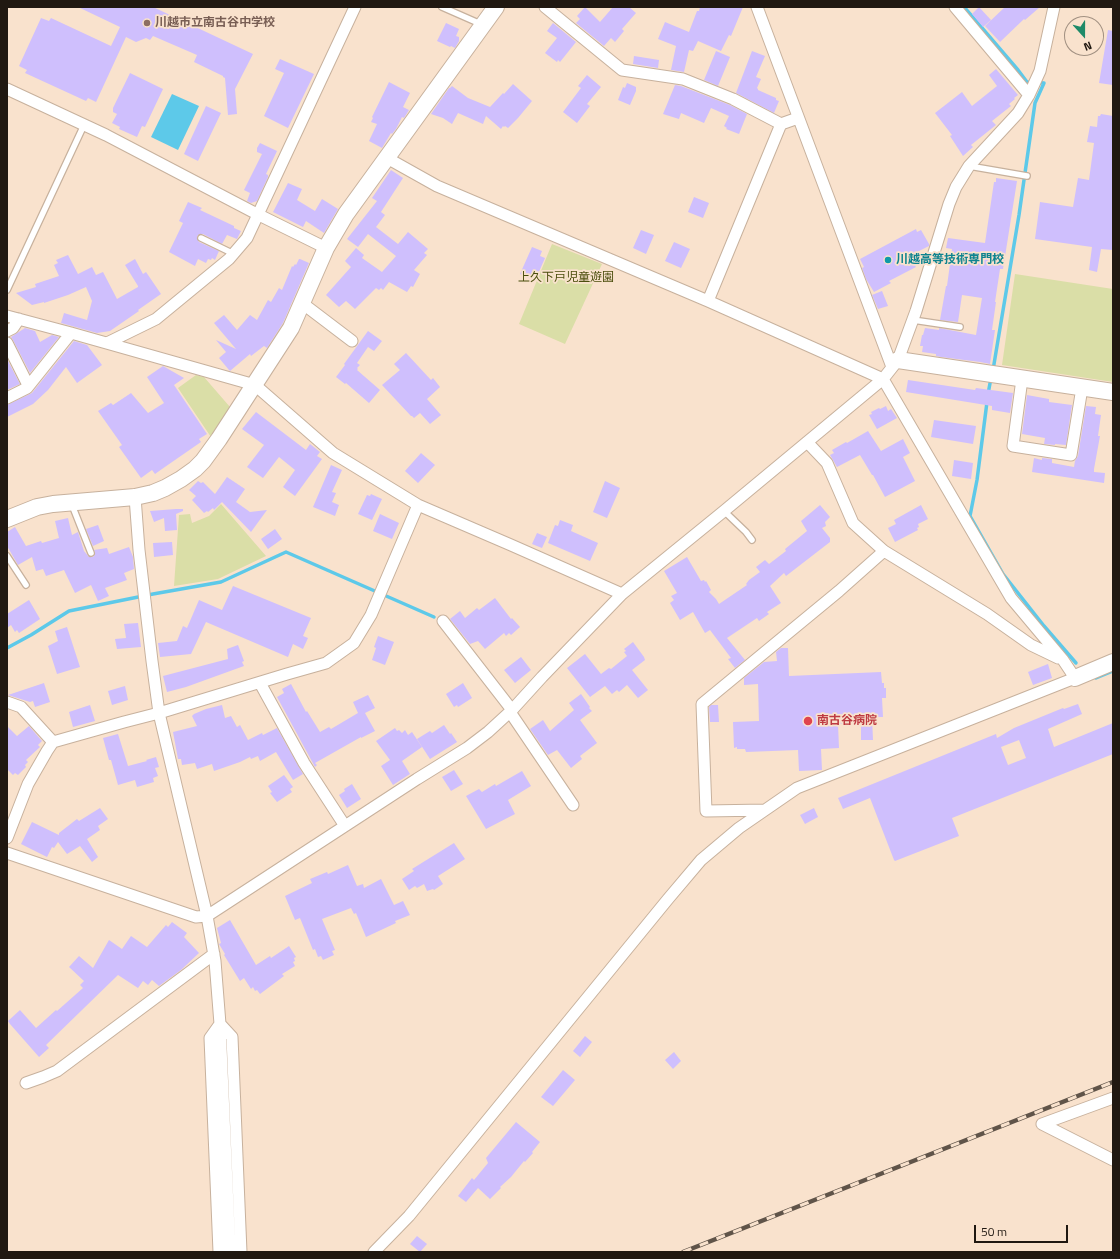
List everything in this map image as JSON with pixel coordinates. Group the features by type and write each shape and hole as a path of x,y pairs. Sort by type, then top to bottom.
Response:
{"street":[{"path":"107,343 156,319 229,259 247,238 355,7"},
{"path":"7,519 37,507 136,497 153,493 181,479 195,469 219,439 291,328 326,248 346,214 496,7"},
{"path":"545,7 622,70 683,79 733,99 781,124 798,118"},
{"path":"757,7 798,118 895,364"},
{"path":"955,7 1029,95"},
{"path":"7,853 196,917 207,916 467,748 488,732 511,711 622,594 883,379 895,364 913,320 949,204 956,187 969,166 1018,113 1029,95 1040,71 1054,7"},
{"path":"7,88 106,135 257,214 326,248"},
{"path":"708,301 781,124"},
{"path":"387,158 437,186 708,301 883,379 1012,598 1063,660 1075,678"},
{"path":"302,303 352,341"},
{"path":"7,316 255,385 333,453 418,505 511,544 622,594"},
{"path":"7,331 13,328 19,319"},
{"path":"7,398 27,388 71,333"},
{"path":"7,343 28,385"},
{"path":"895,364 1022,379 1113,392"},
{"path":"1022,379 1013,446 1071,455 1082,388"},
{"path":"807,442 827,463 853,523 884,551 987,614 1031,645 1063,660"},
{"path":"136,497 139,550 159,713 207,916 218,983 230,1252"},
{"path":"7,838 28,784 53,742 159,713 260,682 326,664 354,643 371,615 418,505"},
{"path":"766,810 706,811 702,704 839,591 884,551"},
{"path":"443,621 511,711 573,805"},
{"path":"374,1252 417,1206 701,860 739,828 797,788 1113,662"},
{"path":"260,682 304,763 345,826"},
{"path":"7,702 22,707 53,742"},
{"path":"26,1083 44,1078 57,1071 214,954"},
{"path":"219,1252 210,1038 220,1024"},
{"path":"220,1024 232,1037 241,1252"},
{"path":"1113,1098 1042,1124 1113,1160"}],"lane":[{"path":"442,7 483,25"},
{"path":"7,290 84,125"},
{"path":"969,166 1027,176"},
{"path":"201,238 234,254"},
{"path":"913,320 960,328"},
{"path":"71,503 91,553"},
{"path":"724,511 746,532 752,540"},
{"path":"7,556 26,585"}],"green space":[{"name":"上久下戸児童遊園","path":"552,244 602,264 565,344 519,324"},
{"path":"1015,274 1113,289 1113,382 1002,365"},
{"path":"196,375 204,377 230,407 211,437 178,388"},
{"path":"221,504 266,556 218,579 174,586 179,515 190,514 192,523 209,516"}],"water":[{"path":"172,94 199,106 178,150 151,137"}],"building":[{"path":"78,7 153,7 253,54 235,89 237,114 228,115 225,78 223,76 194,62 197,55 153,36 150,40 146,38 136,42 126,37 96,102 88,98 86,101 25,73 27,70 19,66 41,18 49,21 51,18 111,46 120,27"},
{"path":"585,7 600,22 613,7 629,7 636,13 622,29 624,31 615,42 611,38 604,46 576,23 580,19 577,16"},
{"path":"700,7 743,7 731,36 729,35 721,51 698,41 693,51 689,50 684,72 671,70 676,46 658,39 665,22 689,32"},
{"path":"979,7 991,20 983,27 972,14"},
{"path":"1005,7 1040,7 1025,20 1024,19 1000,42 985,26"},
{"path":"446,23 459,29 456,36 459,37 459,41 455,48 437,41"},
{"path":"553,23 576,42 560,62 558,60 557,62 545,53 557,38 547,31"},
{"path":"1108,30 1113,31 1113,85 1099,83"},
{"path":"716,51 730,57 718,86 704,80"},
{"path":"752,51 765,56 756,77 761,79 757,88 758,90 776,98 776,100 779,101 774,113 736,93"},
{"path":"634,56 659,60 658,68 633,64"},
{"path":"280,59 314,74 288,128 264,116 284,73 275,69"},
{"path":"996,69 1018,95 1009,104 1011,106 992,121 996,125 971,145 973,147 963,156 950,136 952,135 935,113 962,92 972,106 997,86 989,75"},
{"path":"130,73 163,89 145,127 142,126 137,137 119,129 120,127 112,123 117,114 113,112 113,108"},
{"path":"587,75 601,87 587,104 590,106 577,123 563,112 581,88 578,86"},
{"path":"389,82 410,93 403,107 409,110 404,118 402,117 396,129 392,134 391,133 382,148 369,141 377,124 371,122"},
{"path":"627,83 636,87 636,91 630,105 618,100 623,87 625,88"},
{"path":"513,84 532,101 508,128 503,126 501,129 486,116 483,124 458,113 452,124 443,118 431,114 452,86 468,98 490,107"},
{"path":"675,85 730,105 747,114 739,134 726,129 727,128 724,126 729,116 711,108 704,123 681,113 679,119 663,114"},
{"path":"206,106 221,113 198,161 184,154"},
{"path":"1101,114 1113,116 1113,250 1101,249 1097,272 1089,270 1092,247 1035,239 1040,202 1073,207 1078,178 1089,180 1094,143 1087,142 1090,126 1097,127 1098,116"},
{"path":"260,143 277,151 266,174 268,177 257,201 251,203 247,201 250,193 244,190 262,154 257,152 257,148"},
{"path":"391,170 403,178 381,212 385,215 376,227 398,244 408,232 428,249 424,253 427,255 414,270 420,274 413,287 411,286 407,292 389,282 383,290 381,288 379,290 376,288 355,309 346,301 339,307 326,295 351,267 345,261 356,248 364,255 362,258 382,272 396,256 368,234 358,247 347,239 377,201 372,198"},
{"path":"996,178 1017,181 1003,269 1000,269 995,302 992,330 995,330 990,364 941,357 936,356 936,354 922,352 923,346 920,346 925,328 939,330 939,328 976,335 982,298 962,295 958,322 940,320 947,286 952,249 946,248 948,238 985,243 994,182 996,182"},
{"path":"288,183 302,189 297,200 315,211 322,199 338,209 324,233 306,221 303,227 273,212"},
{"path":"694,197 709,203 703,218 688,212"},
{"path":"188,202 202,208 200,210 234,226 234,228 241,231 237,239 227,235 222,244 203,234 198,235 197,238 199,242 219,251 215,260 212,258 211,260 208,259 206,263 198,259 195,266 169,252 183,223 179,221"},
{"name":"川越高等技術専門校","path":"916,229 917,232 921,230 929,246 917,252 919,255 914,258 916,262 913,263 916,267 889,281 891,283 874,292 866,279 862,268 864,267 860,259"},
{"path":"641,230 654,235 646,254 633,248"},
{"path":"674,242 690,249 681,268 665,261"},
{"path":"532,247 542,251 540,256 545,258 535,281 520,274"},
{"path":"68,255 78,274 92,267 96,275 103,272 117,299 138,287 125,265 135,259 143,274 146,272 161,294 110,331 97,333 61,323 64,313 87,320 92,301 86,287 44,303 32,305 16,293 36,287 35,284 59,276 54,265 58,263 56,260"},
{"path":"299,259 309,263 283,323 267,348 264,346 251,356 250,354 230,371 219,358 226,352 216,340 236,349 214,323 224,315 237,330 250,315 257,320 268,300 271,302 279,288 282,290 292,266 293,267 295,264 296,265"},
{"path":"882,291 888,306 878,309 872,295"},
{"path":"25,328 35,331 40,342 52,335 59,337 30,373 11,337"},
{"path":"368,331 382,341 374,351 368,347 357,363 360,365 357,370 380,390 369,403 346,383 345,384 336,377"},
{"path":"74,341 87,345 102,365 77,383 66,367 48,390 33,404 7,417 7,405 32,393"},
{"path":"406,353 431,380 433,378 440,387 427,399 441,415 430,424 420,413 414,418 411,416 382,385 400,370 394,364"},
{"path":"7,359 20,384 7,390"},
{"path":"163,366 184,378 174,385 207,434 199,439 201,442 155,474 152,470 141,478 119,447 122,445 98,411 111,403 113,405 131,393 148,413 164,403 147,377"},
{"path":"908,380 975,390 976,388 1013,393 1010,413 992,410 992,406 906,392"},
{"path":"1027,395 1049,399 1049,402 1072,405 1066,445 1044,444 1045,438 1022,434"},
{"path":"886,406 888,411 891,409 897,418 877,429 869,415 872,414 871,412"},
{"path":"1086,406 1096,407 1095,414 1101,415 1098,436 1100,436 1094,472 1105,473 1104,483 1032,472 1034,458 1042,460 1042,458 1052,459 1052,463 1074,467 1078,456"},
{"path":"256,412 306,450 310,444 320,452 317,456 322,459 295,496 283,487 295,470 279,457 263,478 247,467 264,445 242,429"},
{"path":"934,420 976,426 973,444 931,437"},
{"path":"868,431 881,451 903,439 910,453 903,457 915,481 885,497 860,455 837,467 830,455 834,453 832,450"},
{"path":"421,453 435,465 418,483 405,471"},
{"path":"954,460 973,463 971,479 952,476"},
{"path":"331,465 342,470 332,492 336,493 332,502 339,505 335,516 313,507"},
{"path":"227,477 245,489 236,502 250,512 267,510 251,532 222,502 214,510 213,508 204,513 192,500 196,496 189,490 198,481 201,483 203,482 215,494"},
{"path":"605,481 620,488 607,518 593,512"},
{"path":"371,494 382,499 372,520 358,514 367,495 370,496"},
{"path":"820,505 830,517 825,522 826,526 822,528 830,538 830,542 786,576 784,573 770,586 781,603 767,612 769,614 759,621 757,618 727,638 745,660 735,668 728,659 731,658 710,630 705,633 693,612 680,620 670,603 674,600 671,596 677,593 664,571 687,557 701,581 706,581 711,590 709,592 719,604 747,585 746,584 749,580 760,572 756,567 765,560 769,564 786,551 785,549 807,531 801,521"},
{"path":"921,505 928,519 918,524 918,530 895,542 888,528 896,524 894,520"},
{"path":"183,509 183,511 176,514 177,530 165,531 164,518 154,522 150,511"},
{"path":"380,514 399,523 392,539 373,531"},
{"path":"68,518 72,535 78,532 84,551 89,557 94,556 94,550 107,548 109,554 129,547 133,557 134,569 124,573 127,580 105,588 109,596 98,601 91,585 75,593 64,570 46,576 43,569 36,571 32,557 18,565 7,546 7,532 15,527 26,546 41,541 42,543 59,538 55,521"},
{"path":"560,520 573,525 571,531 598,543 590,561 548,543 555,525 558,526"},
{"path":"98,525 104,541 93,546 86,529"},
{"path":"275,529 282,539 268,549 261,539"},
{"path":"537,533 547,537 542,548 532,544"},
{"path":"172,542 173,555 154,557 153,543"},
{"path":"233,586 311,618 303,636 308,638 303,649 293,644 288,657 206,622 191,654 160,657 158,643 177,641 183,626 187,628 199,600 222,610"},
{"path":"495,598 511,619 512,618 520,627 511,635 509,633 506,636 504,633 485,649 478,641 470,644 450,619 460,611 465,618 477,608 479,610"},
{"path":"29,600 40,619 19,633 17,630 15,632 11,625 7,628 7,614"},
{"path":"138,623 141,647 117,649 115,639 126,638 124,624"},
{"path":"67,627 80,667 57,674 48,646 58,641 55,631"},
{"path":"378,636 394,642 385,665 372,660 376,648 374,647"},
{"path":"633,642 645,660 632,670 648,690 638,698 627,685 619,692 617,690 612,694 605,686 590,697 567,668 585,654 601,674 609,668 611,669 627,656 624,649"},
{"path":"238,645 244,661 242,662 244,666 186,687 167,692 163,676 228,659 227,649"},
{"path":"781,648 788,648 789,676 881,672 882,683 884,683 884,688 886,688 886,698 882,698 883,717 872,717 873,740 861,740 861,723 838,724 839,748 821,749 822,770 799,771 798,750 746,752 745,749 737,749 737,747 734,748 733,722 759,721 758,684 744,685 744,678 764,662 777,661 776,652"},
{"path":"521,657 531,670 515,683 504,670"},
{"path":"1048,664 1052,678 1033,685 1028,672"},
{"path":"44,683 50,702 35,707 33,701 30,702 8,695"},
{"path":"463,683 472,698 458,707 457,705 454,707 446,694"},
{"path":"291,684 306,712 307,711 320,732 329,727 331,729 358,713 353,702 368,695 375,708 365,713 375,731 361,737 315,763 317,765 315,767 277,697 284,693 282,689"},
{"path":"125,686 128,700 112,705 108,691"},
{"path":"581,694 592,711 580,720 597,743 580,756 582,759 571,768 557,750 548,755 530,729 543,720 550,731 574,710 569,703"},
{"path":"1078,704 1082,714 1048,729 1054,747 1113,723 1113,754 952,818 959,836 895,861 870,798 843,809 838,798 996,734 997,738 1014,728 1063,708 1064,709","holes":["1019,740 1026,758 1008,765 1001,747"]},
{"path":"90,705 95,721 73,727 69,712"},
{"path":"222,705 225,718 231,716 237,727 240,725 248,740 277,728 303,774 293,780 276,752 260,761 258,756 251,759 250,757 214,771 212,764 197,769 195,763 182,765 181,759 178,759 173,732 197,726 192,716 194,714"},
{"path":"711,705 718,705 719,722 710,722 709,707"},
{"path":"444,725 457,742 430,759 417,739 430,731 432,733"},
{"path":"7,726 17,736 29,726 42,741 38,745 40,747 26,760 28,762 25,765 26,767 18,775 15,773 13,775 7,769"},
{"path":"395,728 397,731 399,730 402,733 405,730 408,735 412,732 422,747 402,761 410,774 393,785 381,766 390,760 376,741"},
{"path":"118,734 128,766 156,757 159,767 155,768 158,776 153,778 154,782 137,787 135,780 118,785 103,738"},
{"path":"454,770 463,784 451,791 442,777"},
{"path":"522,771 531,786 508,800 515,814 486,829 466,796 479,789 482,792 495,784 496,786"},
{"path":"284,775 293,787 290,789 292,792 277,802 270,793 272,792 268,786"},
{"path":"352,784 361,799 347,808 339,795 345,791 344,789"},
{"path":"100,808 108,819 98,826 100,830 87,839 98,857 92,862 80,846 67,854 58,842 54,848 52,847 47,857 21,844 32,822 59,835 59,833 77,819 79,821"},
{"path":"814,808 818,817 805,824 800,815"},
{"path":"454,843 465,859 438,876 443,884 434,890 427,891 424,884 417,888 415,886 409,890 402,879 414,871 412,869"},
{"path":"348,865 357,886 363,884 364,888 381,879 394,905 403,901 410,915 395,921 396,923 366,937 356,913 354,914 351,908 322,919 335,950 332,951 334,955 323,960 321,956 318,957 315,949 313,950 300,918 295,920 285,896 312,883 310,879 327,872 328,874"},
{"path":"230,920 256,965 270,956 271,958 289,946 296,957 294,958 295,961 293,962 295,966 282,974 284,976 260,994 257,990 255,991 253,987 251,989 244,978 240,981 219,944 221,943 217,928"},
{"path":"172,922 187,933 184,937 199,953 181,970 159,986 152,980 148,985 143,981 138,988 118,975 46,1045 49,1048 39,1057 8,1021 20,1010 36,1028 83,988 80,985 84,981 69,967 79,956 93,968 109,940 122,949 131,936 147,947 166,925 168,927"},
{"path":"585,1036 592,1042 580,1057 573,1051"},
{"path":"674,1052 681,1061 673,1069 665,1060"},
{"path":"563,1070 575,1080 553,1106 541,1097"},
{"path":"516,1122 540,1142 532,1152 533,1153 490,1199 478,1188 466,1202 458,1196 472,1178 474,1180 488,1163 486,1158"},
{"path":"417,1236 427,1244 420,1252 410,1244"}],"waterway":[{"path":"964,7 1027,82 1044,83 1035,103 1019,215 993,370"},
{"path":"988,394 991,378"},
{"path":"987,402 977,480 970,516 1003,574 1044,626 1076,663"},
{"path":"7,648 69,611 221,582 286,552 434,617"},
{"path":"1096,678 1113,671"}],"railway":[{"path":"683,1252 1113,1082"}],"place":[{"name":"川越市立南古谷中学校","path":"147,23"},
{"name":"川越高等技術専門校","path":"888,260"},
{"name":"南古谷病院","path":"808,721"}]}
